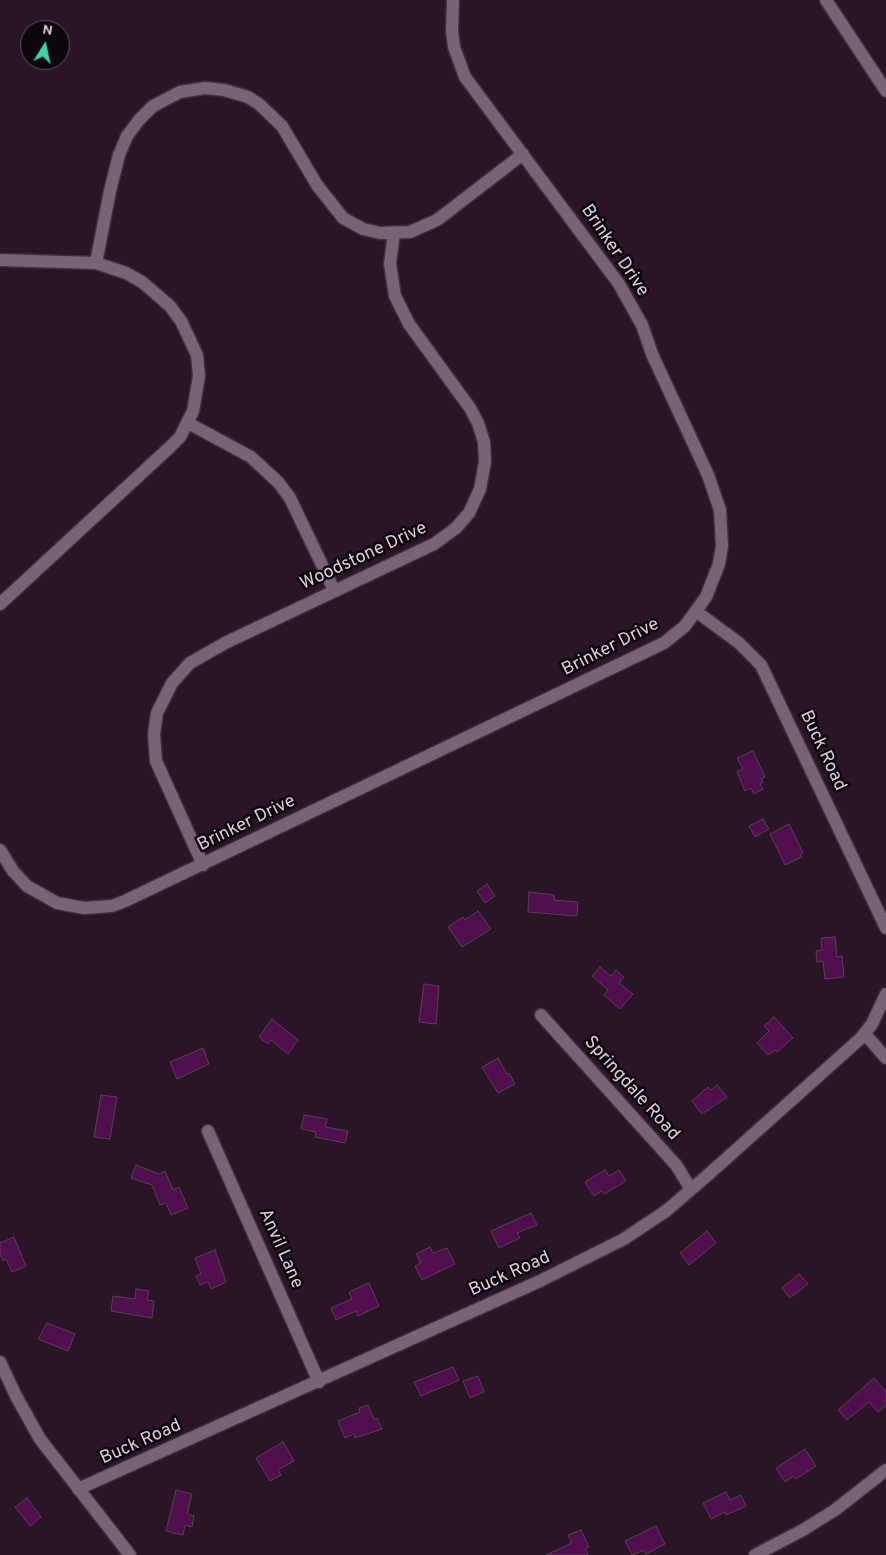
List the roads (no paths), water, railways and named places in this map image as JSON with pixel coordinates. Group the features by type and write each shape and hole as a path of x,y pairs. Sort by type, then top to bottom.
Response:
{"street":[{"name":"Brinker Drive","path":"0,850 13,871 28,886 57,902 84,908 105,907 125,902 664,643 685,626 697,612 714,581 721,555 722,528 716,492 633,308 604,260 465,77 454,47 452,31 453,0"},
{"path":"826,0 886,91"},
{"path":"96,263 112,182 119,155 127,136 153,106 168,97 192,89 224,90 259,104 282,126 317,185 343,218 363,229 394,233 410,232 437,220 523,154"},
{"name":"Woodstone Drive","path":"203,865 156,761 154,734 162,701 180,673 198,658 446,537 469,513 484,476 484,442 478,423 470,408 408,324 395,296 390,264 394,233"},
{"path":"0,260 96,263 126,273 142,282 170,306 181,321 197,354 199,376 198,390 188,424 170,447 0,604"},
{"path":"188,424 251,457 279,483 290,498 334,590"},
{"name":"Buck Road","path":"697,612 739,644 761,664 886,928"},
{"name":"Buck Road","path":"78,1489 319,1382 576,1264 624,1239 666,1211 864,1034 880,1009 886,994"},
{"name":"Springdale Road","path":"540,1015 676,1165 691,1189"},
{"path":"864,1034 886,1058"},
{"name":"Anvil Lane","path":"208,1131 319,1382"},
{"path":"0,1362 40,1439 130,1555"},
{"path":"754,1555 803,1530 835,1510 886,1470"}]}
